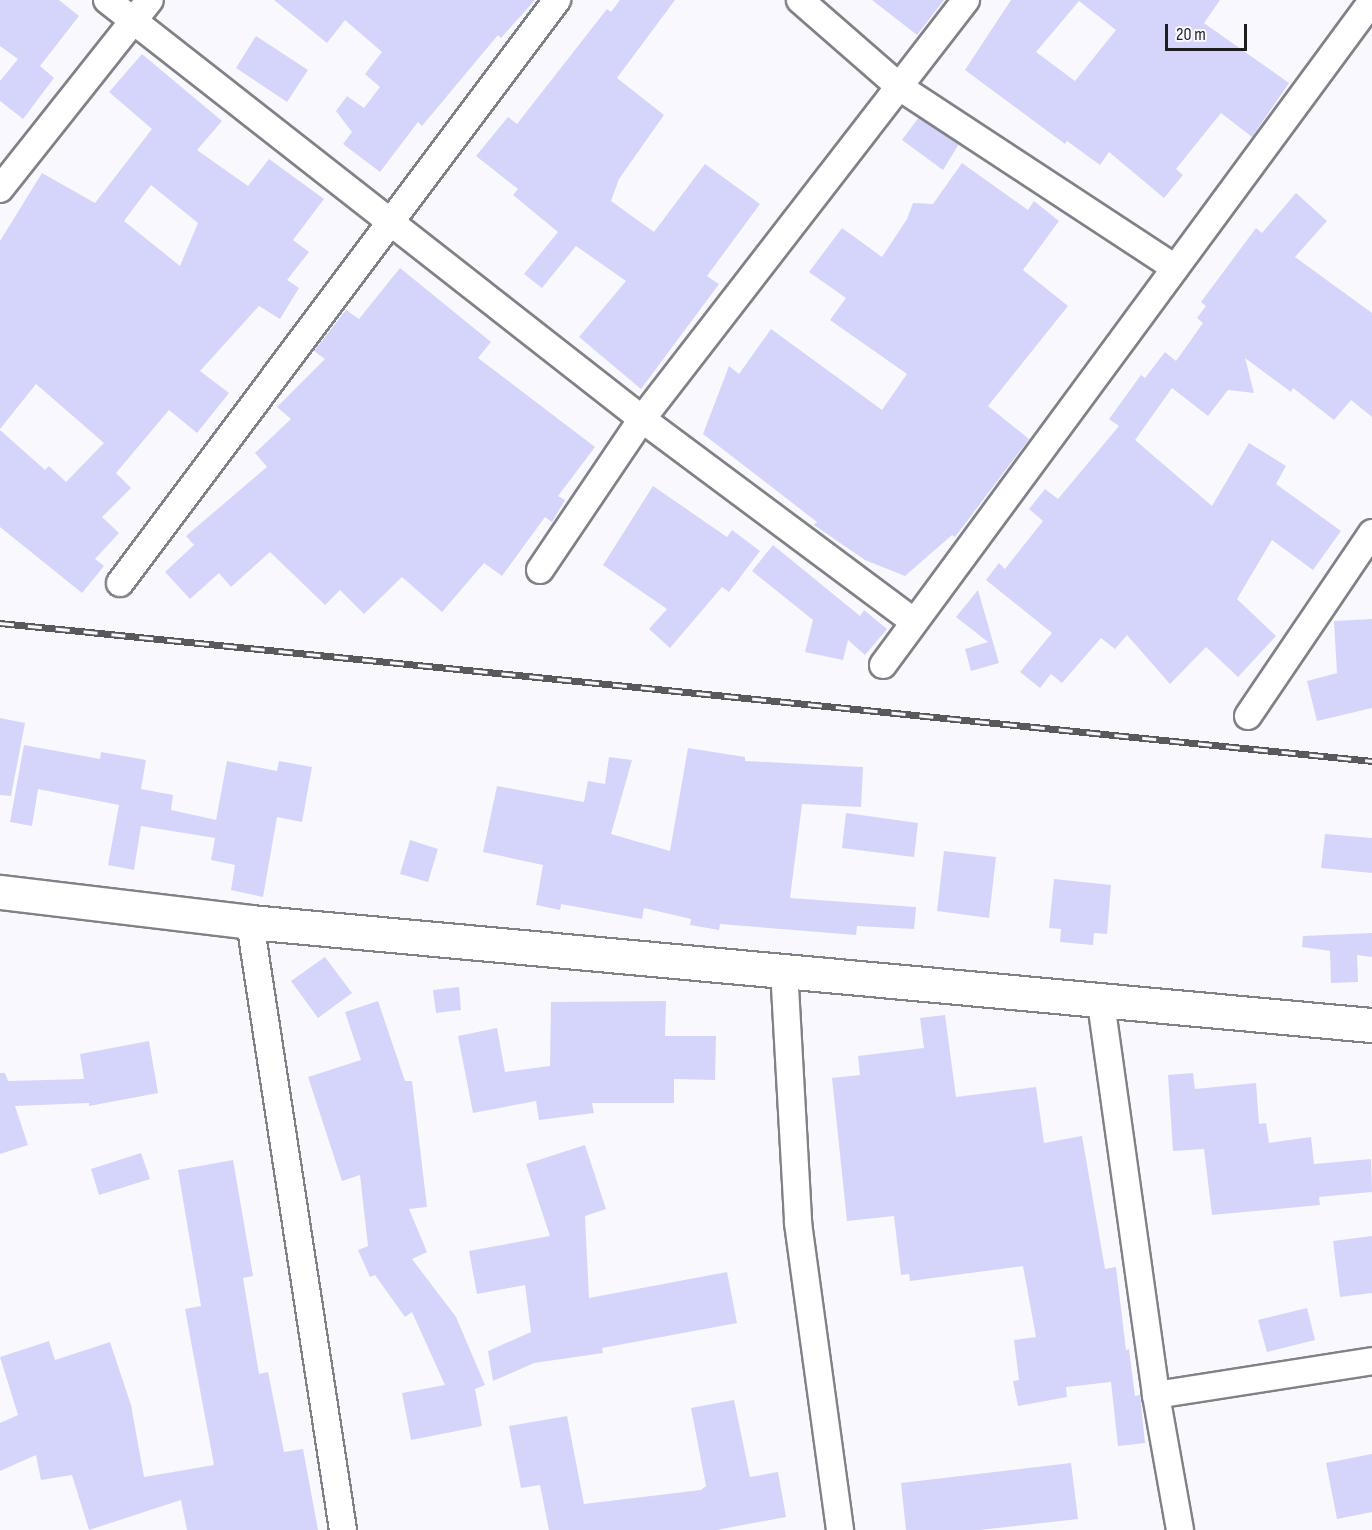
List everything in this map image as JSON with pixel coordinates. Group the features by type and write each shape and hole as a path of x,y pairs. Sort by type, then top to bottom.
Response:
{"street":[{"path":"107,0 642,419 913,621"},
{"path":"0,189 150,0"},
{"path":"120,583 557,0"},
{"path":"800,0 901,88 1175,268"},
{"path":"540,570 642,419 901,88 966,0"},
{"path":"883,665 913,621 1372,1"},
{"path":"1248,716 1372,533"},
{"path":"0,892 250,922 784,969 1101,1003 1372,1025"},
{"path":"250,922 343,1530"},
{"path":"784,969 798,1223 840,1530"},
{"path":"1101,1003 1156,1395 1180,1530"},
{"path":"1156,1395 1372,1361"}],"building":[{"path":"0,0 59,0 79,16 40,66 54,78 23,119 0,101 0,81 18,59 0,46"},
{"path":"274,0 535,0 501,38 498,35 422,126 418,122 380,172 343,144 352,132 336,111 347,96 364,108 380,87 365,74 382,52 345,20 327,43"},
{"path":"620,0 675,0 617,78 664,115 619,179 611,201 654,232 705,164 760,204 707,276 719,284 641,389 579,337 626,281 576,246 542,288 524,274 558,232 513,195 518,189 476,156 508,117 517,124 607,9 611,12"},
{"path":"872,0 944,0 917,35"},
{"path":"1011,0 1220,0 1204,23 1289,83 1252,137 1221,113 1176,169 1183,175 1164,198 1109,152 1100,165 1067,141 1065,144 965,70","holes":["1079,1 1116,30 1075,81 1036,52"]},
{"path":"256,36 308,70 287,102 236,68"},
{"path":"142,54 222,121 197,150 248,186 269,159 324,199 293,240 309,252 287,280 299,288 280,319 259,306 200,371 229,393 197,433 169,410 116,473 131,488 102,517 119,533 95,559 104,566 82,593 0,527 0,430 45,470 49,466 66,482 104,443 36,384 0,429 0,241 42,173 95,203 152,129 109,92","holes":["151,185 198,223 180,266 124,221"]},
{"path":"919,117 959,144 943,170 902,140"},
{"path":"962,163 1028,210 1034,201 1059,221 1023,270 1068,306 988,406 1029,439 955,537 952,535 905,576 865,560 814,525 817,522 703,434 729,366 739,374 771,329 882,410 907,374 830,320 846,298 809,272 842,228 882,257 907,219 913,203 933,204"},
{"path":"1296,193 1327,221 1295,257 1372,313 1372,417 1351,400 1334,420 1293,388 1291,392 1245,358 1254,393 1228,390 1208,416 1172,388 1135,440 1212,506 1249,443 1286,466 1276,484 1341,531 1313,570 1272,540 1237,599 1276,636 1238,677 1206,647 1170,684 1127,635 1115,649 1101,638 1062,683 1051,674 1040,688 1020,672 1052,633 986,580 999,563 1005,569 1043,521 1029,509 1045,489 1058,499 1119,426 1109,419 1141,375 1145,378 1165,352 1176,361 1203,323 1197,318 1206,306 1201,302 1256,228 1262,233"},
{"path":"400,268 491,342 478,358 595,447 558,496 565,500 552,522 545,517 502,576 484,563 442,612 402,577 364,614 340,590 325,605 270,552 231,587 219,573 190,599 165,572 194,545 186,536 267,467 255,453 291,419 277,407 325,359 314,351 346,310 359,319"},
{"path":"653,486 727,537 732,530 760,551 729,592 722,587 670,648 649,629 667,609 603,565"},
{"path":"773,545 860,616 864,610 887,629 865,655 848,640 843,660 805,652 813,620 752,571"},
{"path":"978,590 999,663 971,671 965,649 988,642 956,617"},
{"path":"1372,619 1372,708 1317,721 1307,681 1337,673 1334,621"},
{"path":"0,718 25,723 11,796 0,795"},
{"path":"24,745 100,759 101,752 146,760 141,789 173,795 171,810 216,820 227,761 277,771 279,761 312,767 302,822 277,817 263,897 231,890 235,865 211,860 215,838 141,826 134,870 108,865 119,805 38,789 32,826 10,822"},
{"path":"688,748 745,757 745,761 863,767 861,807 802,804 790,898 916,907 914,929 857,926 856,935 720,924 719,930 690,925 691,919 644,908 642,919 561,904 560,910 536,905 543,865 483,852 497,786 584,802 588,781 605,784 609,757 632,760 611,834 670,851"},
{"path":"846,813 918,823 914,857 842,848"},
{"path":"1325,834 1372,838 1372,873 1321,868"},
{"path":"410,840 438,849 428,882 400,874"},
{"path":"944,851 996,857 989,918 937,911"},
{"path":"1054,879 1111,885 1107,934 1094,933 1093,945 1060,942 1061,929 1049,928"},
{"path":"1372,933 1372,957 1357,955 1358,982 1331,983 1330,951 1302,947 1303,936"},
{"path":"325,957 352,993 318,1018 291,981"},
{"path":"459,987 461,1010 436,1013 433,990"},
{"path":"378,1001 405,1081 412,1081 427,1207 409,1209 427,1252 412,1259 456,1317 485,1385 475,1389 482,1426 411,1440 402,1393 445,1385 412,1312 405,1317 375,1275 370,1277 358,1250 368,1246 360,1175 342,1181 308,1077 361,1060 345,1012"},
{"path":"666,1001 665,1036 716,1036 715,1080 674,1079 674,1103 592,1103 594,1113 539,1120 536,1101 473,1113 458,1036 497,1028 505,1072 550,1066 551,1002"},
{"path":"945,1015 956,1097 1036,1087 1044,1143 1082,1136 1105,1269 1116,1267 1126,1350 1129,1349 1135,1396 1140,1395 1145,1443 1118,1446 1111,1382 1066,1387 1067,1397 1018,1406 1013,1381 1019,1380 1014,1340 1036,1337 1023,1266 910,1281 909,1274 901,1275 894,1216 847,1221 832,1078 860,1075 858,1056 924,1048 920,1018"},
{"path":"149,1041 158,1093 89,1106 89,1103 15,1106 28,1145 0,1154 0,1073 5,1073 8,1081 84,1079 80,1054"},
{"path":"1193,1073 1195,1089 1256,1083 1259,1124 1266,1123 1269,1143 1311,1137 1314,1164 1371,1159 1372,1192 1319,1197 1320,1205 1212,1215 1204,1149 1173,1151 1168,1075"},
{"path":"585,1145 606,1209 585,1216 589,1298 727,1272 737,1323 602,1348 603,1353 534,1363 493,1381 488,1351 531,1332 525,1285 477,1294 469,1251 550,1236 526,1164"},
{"path":"141,1153 150,1179 99,1195 91,1169"},
{"path":"233,1160 253,1276 243,1278 259,1374 268,1372 284,1452 303,1449 318,1530 187,1530 181,1500 89,1530 72,1475 41,1480 36,1455 0,1471 0,1423 18,1415 0,1357 49,1341 55,1360 110,1342 131,1405 144,1477 214,1465 185,1309 201,1306 178,1170"},
{"path":"1372,1236 1372,1293 1340,1297 1333,1241"},
{"path":"1307,1308 1315,1340 1267,1352 1258,1320"},
{"path":"734,1400 750,1477 778,1472 786,1517 716,1530 549,1530 540,1485 521,1488 509,1426 567,1416 584,1504 701,1490 706,1486 691,1408"},
{"path":"1372,1454 1372,1512 1337,1519 1326,1463"},
{"path":"1071,1463 1078,1519 979,1530 906,1530 901,1483"}],"railway":[{"path":"0,623 1372,761"}]}
